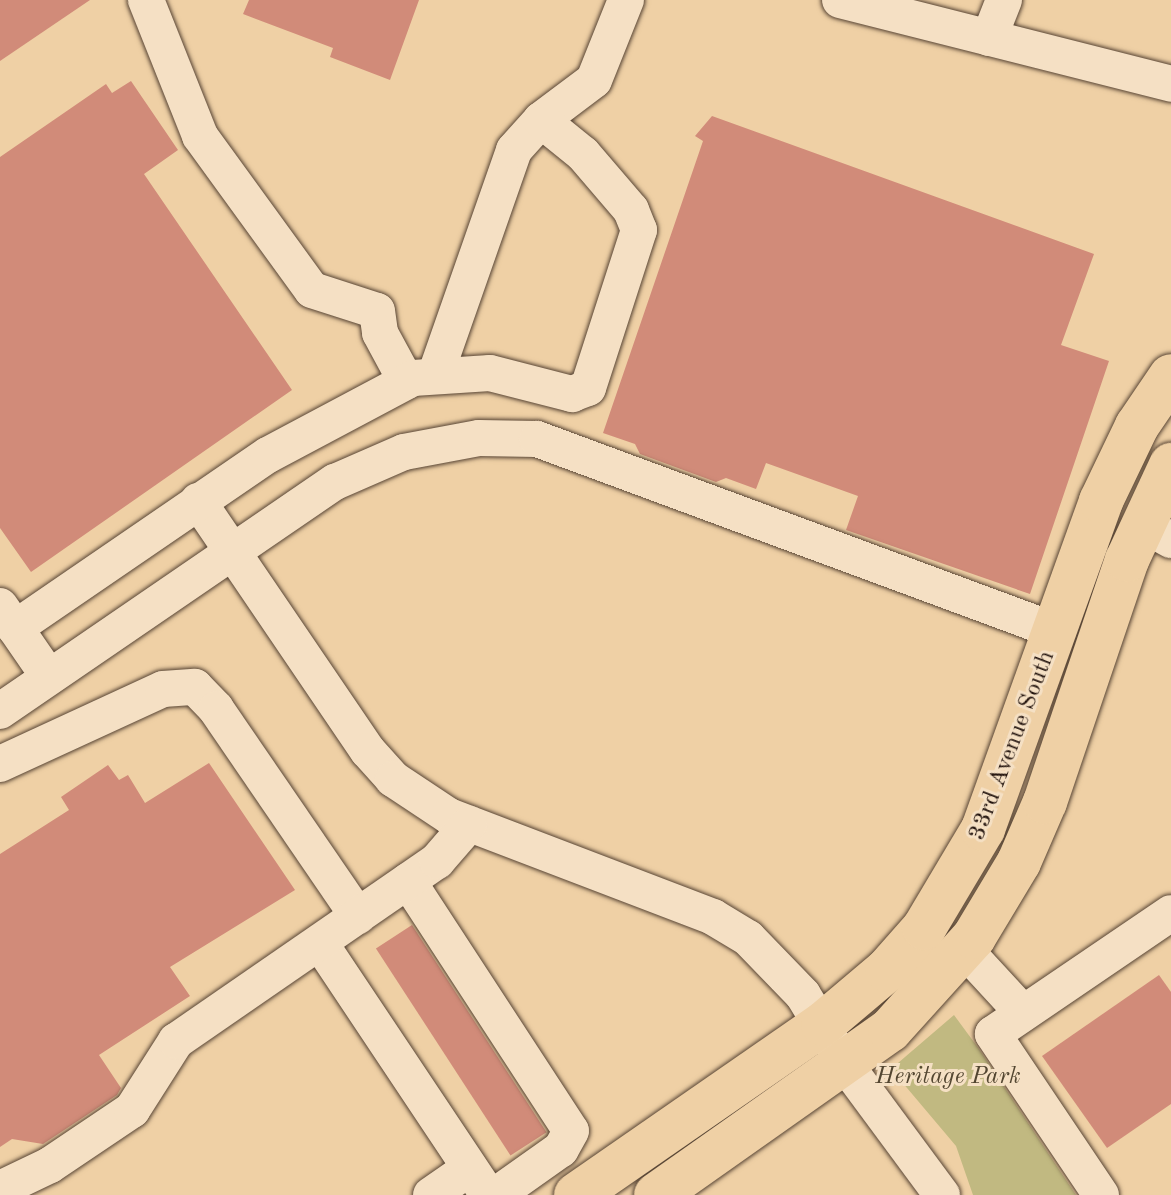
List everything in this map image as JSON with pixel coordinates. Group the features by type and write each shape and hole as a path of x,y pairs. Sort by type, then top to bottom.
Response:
{"main road":[{"name":"33rd Avenue South","path":"576,1195 817,1029 905,952 958,878 998,795 1110,479 1171,376"},
{"name":"33rd Avenue South","path":"656,1195 845,1064 905,1016 964,949 1019,862 1045,802 1157,532 1171,465"}],"street":[{"path":"146,0 200,136 312,290 377,311 380,333 421,377"},
{"path":"421,377 514,150 541,120 594,80 626,0"},
{"path":"840,0 1171,84"},
{"path":"989,38 1004,0"},
{"path":"49,677 7,617 310,429 421,377 490,373 572,394 588,388 639,230 631,210 583,154 541,120"},
{"path":"0,711 231,551 379,460 446,442 537,439 1056,631"},
{"path":"198,501 382,768 439,810 631,887 736,960 817,1029 942,1195"},
{"path":"0,764 163,689 195,687 216,709 358,916"},
{"path":"0,1189 50,1165 132,1110 176,1041 437,861 469,824"},
{"path":"408,881 571,1131 561,1149 496,1195"},
{"path":"1101,1195 993,1034 1171,913"},
{"path":"320,943 479,1181 431,1195"},
{"path":"964,949 1023,1013"}],"green space":[{"name":"Heritage Park","path":"954,1015 1076,1195 973,1195 956,1146 891,1069"}],"building":[{"path":"0,0 90,0 0,61"},
{"path":"249,0 419,0 390,80 330,57 333,48 243,14"},
{"path":"131,81 178,150 144,174 292,390 31,572 0,528 0,157 106,84 112,93"},
{"path":"712,116 1094,254 1061,345 1109,361 1030,594 846,530 858,496 766,463 756,489 726,478 716,482 640,454 635,444 603,433 703,141 695,136"},
{"path":"209,763 295,890 170,967 190,996 99,1055 121,1088 117,1095 43,1144 12,1139 0,1147 0,854 69,810 61,797 108,765 119,780 128,775 145,803"},
{"path":"412,925 547,1132 510,1156 376,948"},
{"path":"1159,975 1171,992 1171,1104 1107,1148 1042,1056"}]}
